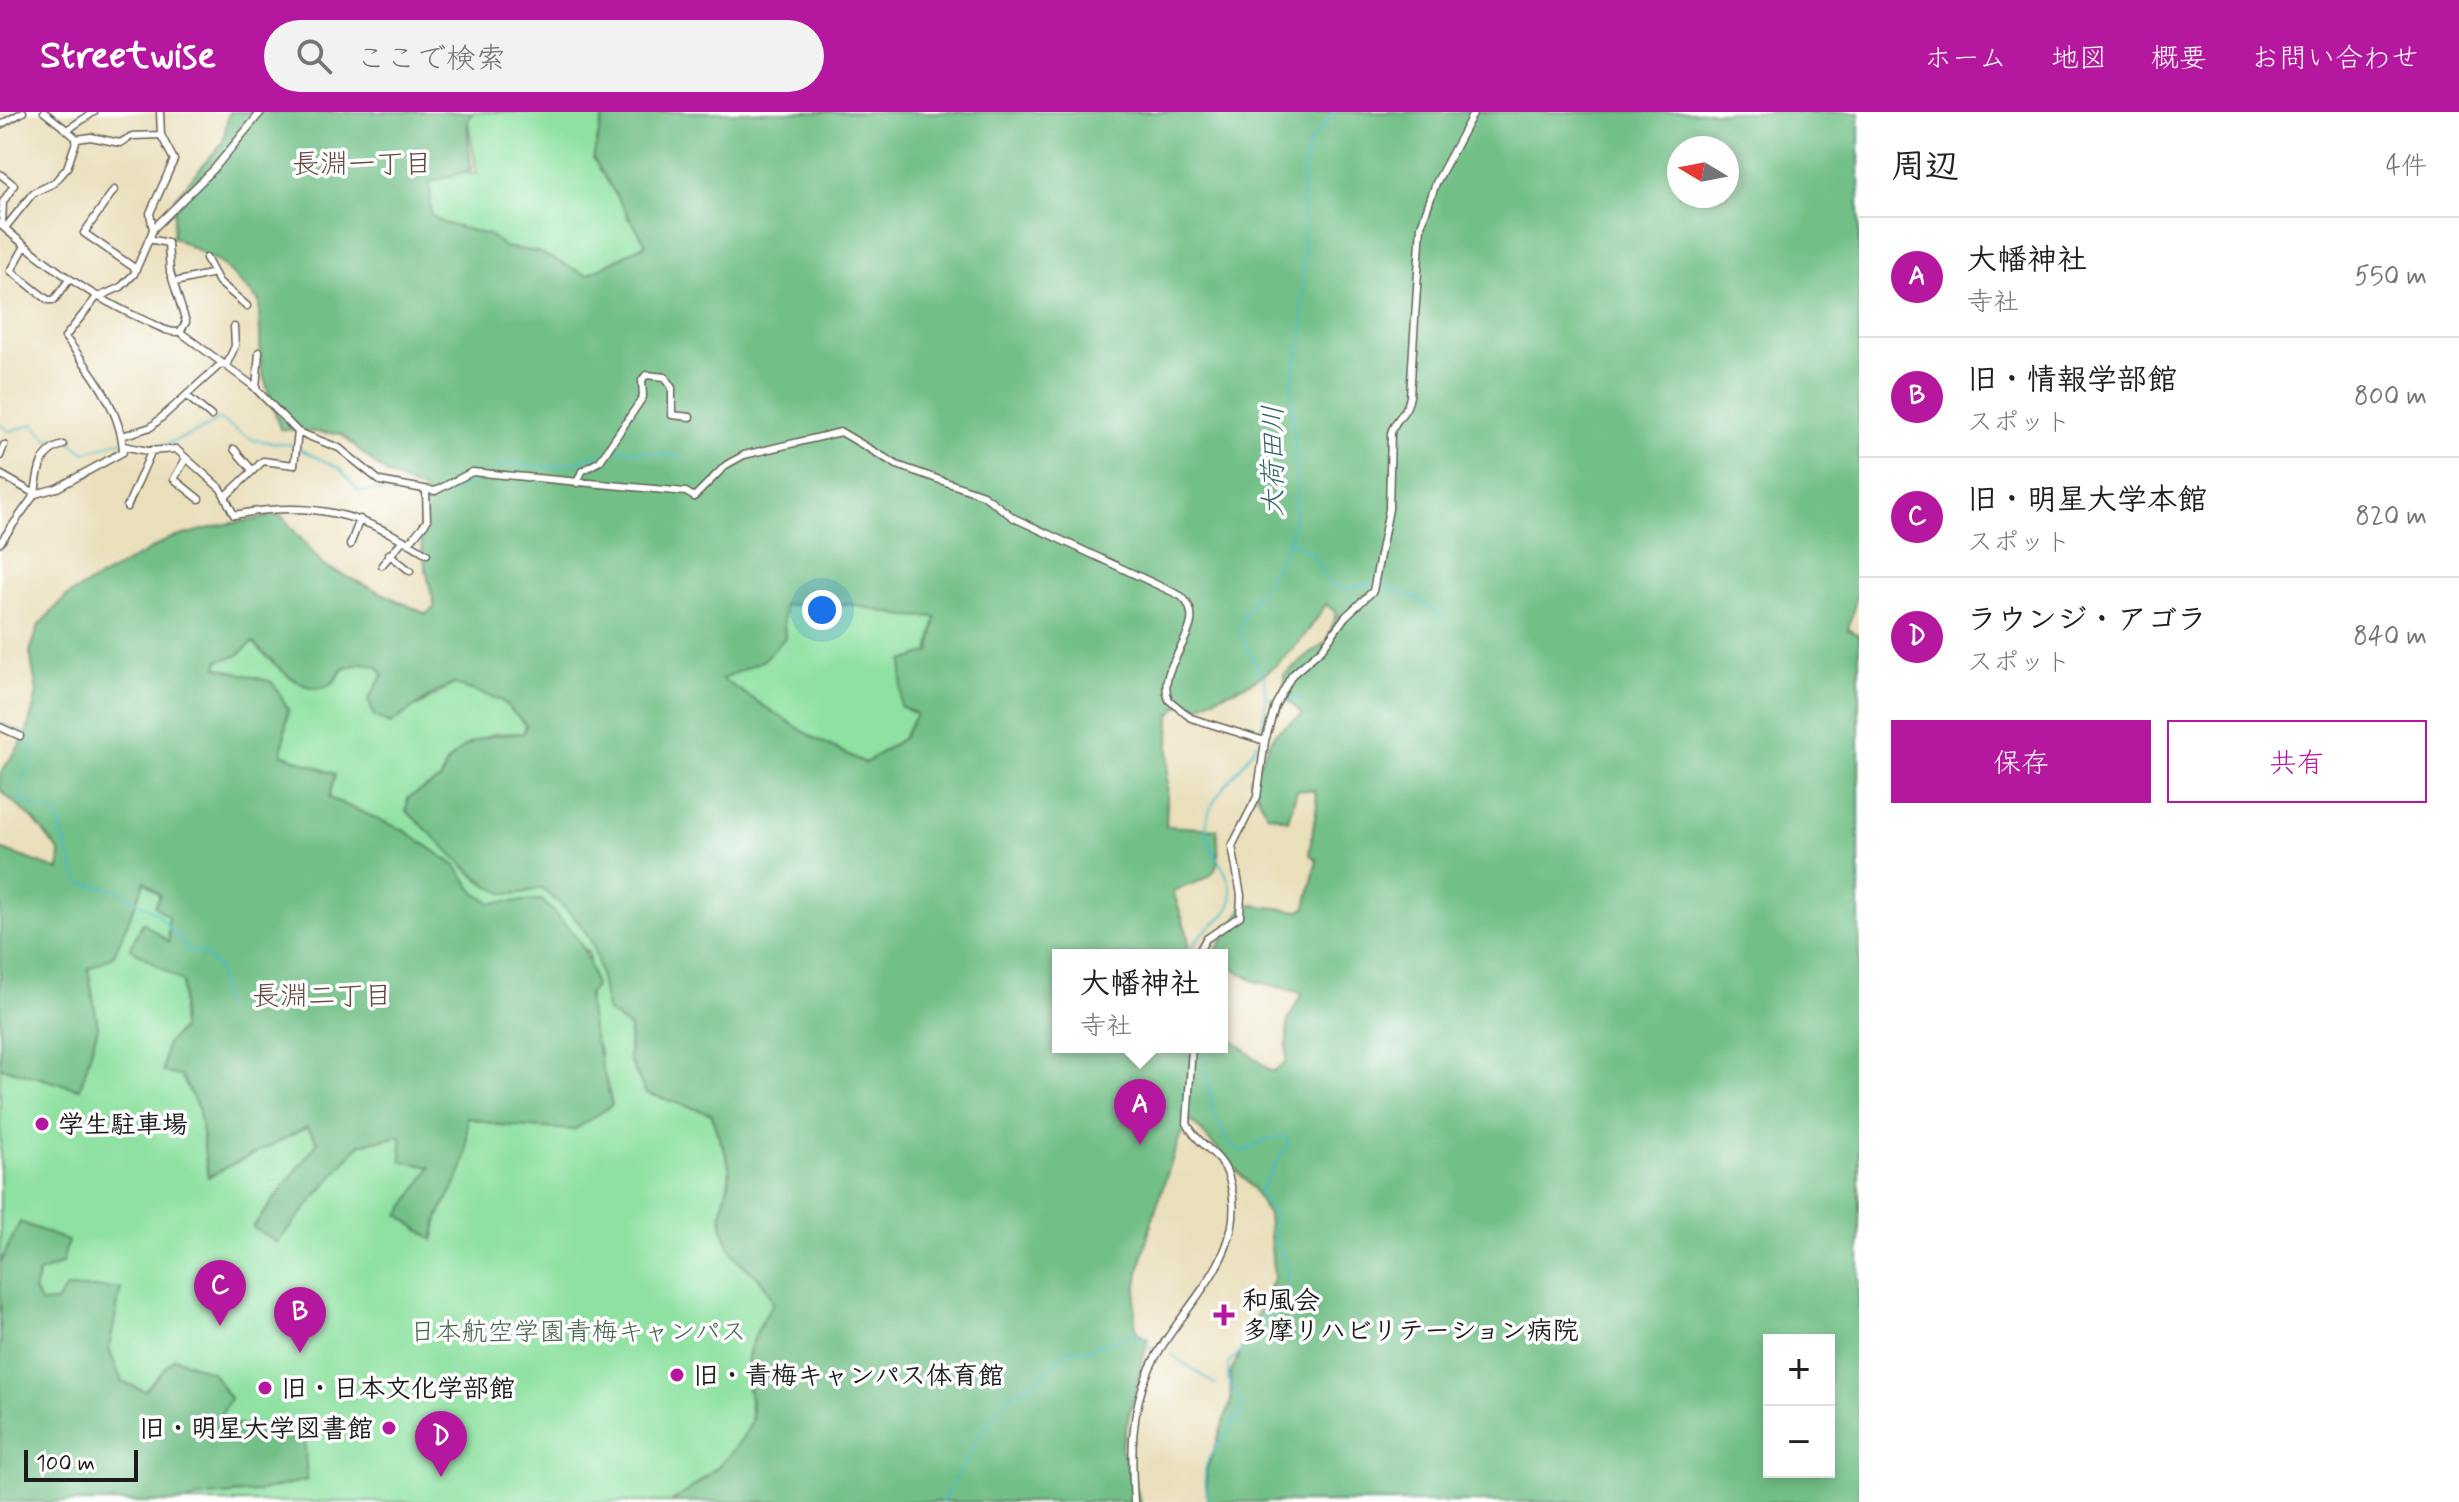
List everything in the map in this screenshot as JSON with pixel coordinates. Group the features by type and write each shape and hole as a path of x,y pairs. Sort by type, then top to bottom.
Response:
{"street":[{"path":"0,125 23,112"},
{"path":"44,112 77,139"},
{"path":"67,130 94,112"},
{"path":"153,230 150,213 174,160 161,135 160,112"},
{"path":"0,474 35,494 57,488 120,456 122,437 96,378 65,337 96,298 127,283 153,230 214,169 261,112"},
{"path":"1200,949 1206,939 1240,916 1241,895 1232,846 1257,797 1264,741 1277,703 1292,675 1322,649 1345,617 1373,591 1389,509 1391,433 1393,425 1406,413 1410,396 1421,226 1436,183 1474,112"},
{"path":"77,139 91,137 120,143 132,136 161,135"},
{"path":"3,226 33,193 54,183 67,168 77,139"},
{"path":"0,174 14,185 3,202 3,226 25,246 96,298 167,332 180,332 256,388 298,432 339,448 380,481 426,492 435,491 472,472 686,492 694,497 726,465 744,455 841,432 881,457 983,495 1014,518 1181,596 1190,606 1191,621 1167,673 1169,700 1191,718 1264,741"},
{"path":"114,190 84,233 136,269"},
{"path":"149,239 168,243 170,272 186,322 180,332"},
{"path":"25,246 11,271 48,300 54,300 69,280"},
{"path":"206,258 219,282 247,306"},
{"path":"175,282 214,273"},
{"path":"122,437 151,427 224,364 235,346 234,327"},
{"path":"256,388 259,352"},
{"path":"577,483 582,471 600,461 643,397 642,380 646,375 665,377 672,388 672,415 690,417"},
{"path":"188,397 211,416"},
{"path":"225,497 263,461 294,465 298,432"},
{"path":"0,456 4,445"},
{"path":"0,543 35,494 39,464 52,448 63,445"},
{"path":"123,446 176,449 221,489 234,515 300,508 360,519 427,554"},
{"path":"234,449 252,470"},
{"path":"127,507 152,450"},
{"path":"185,460 174,479 199,499"},
{"path":"382,565 389,554 427,521 426,492"},
{"path":"350,545 360,519"},
{"path":"389,554 410,571"},
{"path":"0,727 20,736"},
{"path":"1134,1502 1130,1452 1143,1384 1159,1349 1217,1269 1226,1252 1231,1228 1228,1173 1187,1123 1192,1053"}],"green space":[{"path":"229,112 472,112 467,121 471,170 430,182 431,215 444,223 491,236 504,247 538,252 587,275 646,244 593,158 604,112 1859,112 1859,587 1848,629 1859,635 1859,1502 1207,1502 1206,1472 1231,1401 1230,1374 1274,1277 1268,1215 1253,1188 1191,1120 1180,1136 1156,1207 1136,1289 1137,1333 1148,1339 1121,1448 1141,1502 671,1502 715,1469 734,1449 750,1425 748,1357 773,1303 764,1284 737,1258 725,1236 722,1213 729,1183 728,1161 712,1114 646,1093 629,1059 630,1028 607,1011 595,953 584,929 541,888 513,894 493,888 406,811 408,798 441,779 454,756 463,748 485,738 524,733 526,725 501,700 454,684 438,691 390,724 374,716 368,700 383,675 378,667 362,663 342,669 333,682 322,688 309,687 284,672 253,642 237,656 219,660 217,667 272,682 288,709 282,754 335,774 329,798 405,831 456,866 475,893 492,903 542,900 570,930 587,958 595,987 588,994 591,1022 612,1105 574,1130 499,1125 467,1117 463,1168 441,1213 433,1240 399,1215 431,1167 401,1161 401,1136 360,1144 277,1243 253,1227 318,1142 307,1127 208,1177 199,1110 182,1077 163,1072 166,1045 181,1029 183,982 130,948 143,922 169,942 168,916 155,906 160,895 145,881 114,955 88,969 98,1027 80,1089 0,1067 0,849 59,870 60,852 34,820 0,790 0,774 26,736 37,693 30,652 39,625 67,596 169,539 222,525 281,515 324,566 426,614 435,607 421,534 426,492 388,475 341,434 280,429 261,368 259,301 221,263 173,237 175,198 223,142","holes":["849,604 905,616 936,617 930,652 903,661 900,706 916,714 903,738 865,763 814,738 722,679 764,660 785,638 783,605","1326,604 1336,613 1328,640 1284,675 1285,697 1303,715 1276,732 1250,779 1267,814 1288,820 1297,790 1315,791 1317,805 1309,854 1317,860 1306,907 1299,911 1245,904 1217,949 1228,949 1228,966 1255,981 1302,993 1288,1021 1286,1063 1272,1072 1228,1034 1228,1053 1052,1053 1052,949 1188,949 1188,936 1173,891 1213,872 1218,857 1217,829 1166,826 1170,716 1182,702 1200,707 1263,675 1294,648"]},
{"path":"472,112 611,112 628,219 638,225 653,247 589,278 562,263 541,261 434,229 423,181 439,171 477,174 468,121"},
{"path":"849,604 905,616 936,616 917,714 903,738 865,763 814,738 721,679 734,672 782,605"},
{"name":"日本航空学園青梅キャンパス","path":"253,641 284,672 309,687 321,688 333,683 342,670 362,663 379,667 383,675 418,706 454,684 501,700 526,725 524,733 491,734 446,763 441,779 418,792 452,851 474,876 508,893 541,888 584,929 595,953 607,1011 630,1028 629,1059 646,1093 712,1114 729,1172 722,1212 725,1236 737,1259 764,1285 773,1303 748,1357 751,1420 748,1430 731,1454 671,1502 188,1502 196,1497 256,1492 306,1480 288,1425 244,1427 217,1420 230,1398 212,1372 175,1358 145,1391 122,1382 109,1349 57,1302 40,1304 34,1290 39,1273 4,1259 0,1263 0,1067 80,1089 98,1027 88,968 114,955 144,881 160,895 168,916 169,944 183,982 181,1029 166,1045 199,1110 208,1176 308,1127 318,1142 253,1227 277,1243 360,1144 401,1136 431,1167 419,1189 434,1238 463,1151 466,1117 499,1125 601,1054 589,1028 589,954 541,900 492,903 475,893 456,866 405,831 329,798 335,774 282,754 288,709 272,682 217,667 219,660 237,656"},
{"path":"20,1222 68,1241 62,1264 39,1273 34,1290 40,1303 56,1302 66,1288 121,1288 109,1349 122,1382 145,1391 174,1358 212,1372 230,1399 217,1420 244,1427 288,1425 304,1435 307,1480 256,1492 196,1497 188,1502 0,1502 0,1263"}],"waterway":[{"name":"大荷田川","path":"1259,736 1266,704 1264,677 1243,641 1240,628 1245,613 1284,554 1293,527 1297,489 1291,383 1303,334 1302,175 1309,143 1334,112"},
{"path":"0,425 10,431 34,424 48,440 65,438 85,453 119,441 159,447 206,428 218,419 253,440 294,445"},
{"path":"299,449 339,468 359,491 393,491 424,501"},
{"path":"608,452 619,449 683,457"},
{"path":"493,471 506,464 556,466 602,453"},
{"path":"430,503 488,475"},
{"path":"1290,541 1311,552 1329,584 1345,589 1371,583"},
{"path":"1377,583 1422,601 1442,617"},
{"path":"1267,698 1304,699"},
{"path":"0,723 30,736 32,756 19,792 23,802 54,812 79,883 117,890 157,913 188,950 203,954 218,967 223,1008"},
{"name":"大荷田川","path":"1191,949 1199,937 1224,915 1231,903 1229,882 1209,842 1207,821 1210,810 1257,742"},
{"name":"大荷田川","path":"1201,1053 1205,1060 1212,1110 1229,1144 1243,1152 1265,1140 1285,1136 1288,1143 1259,1192 1273,1212 1276,1241 1289,1272 1288,1295 1259,1323 1257,1337 1228,1363 1228,1381 1243,1401 1234,1424 1208,1460 1205,1484 1209,1502"},
{"path":"942,1502 978,1437 1007,1397 1035,1382 1069,1349 1086,1350 1134,1334 1145,1340 1153,1351"},
{"path":"1172,1355 1216,1385"}],"place":[{"name":"学生駐車場","path":"42,1124"},
{"name":"大幡神社","path":"1140,1145"},
{"name":"和風会 多摩リハビリテーション病院","path":"1224,1315"},
{"name":"旧・明星大学本館","path":"220,1326"},
{"name":"旧・情報学部館","path":"300,1353"},
{"name":"旧・青梅キャンパス体育館","path":"677,1375"},
{"name":"旧・日本文化学部館","path":"265,1388"},
{"name":"旧・明星大学図書館","path":"389,1428"},
{"name":"ラウンジ・アゴラ","path":"441,1477"}],"district":[{"name":"長淵一丁目","path":"362,163"},
{"name":"長淵二丁目","path":"322,995"}]}
